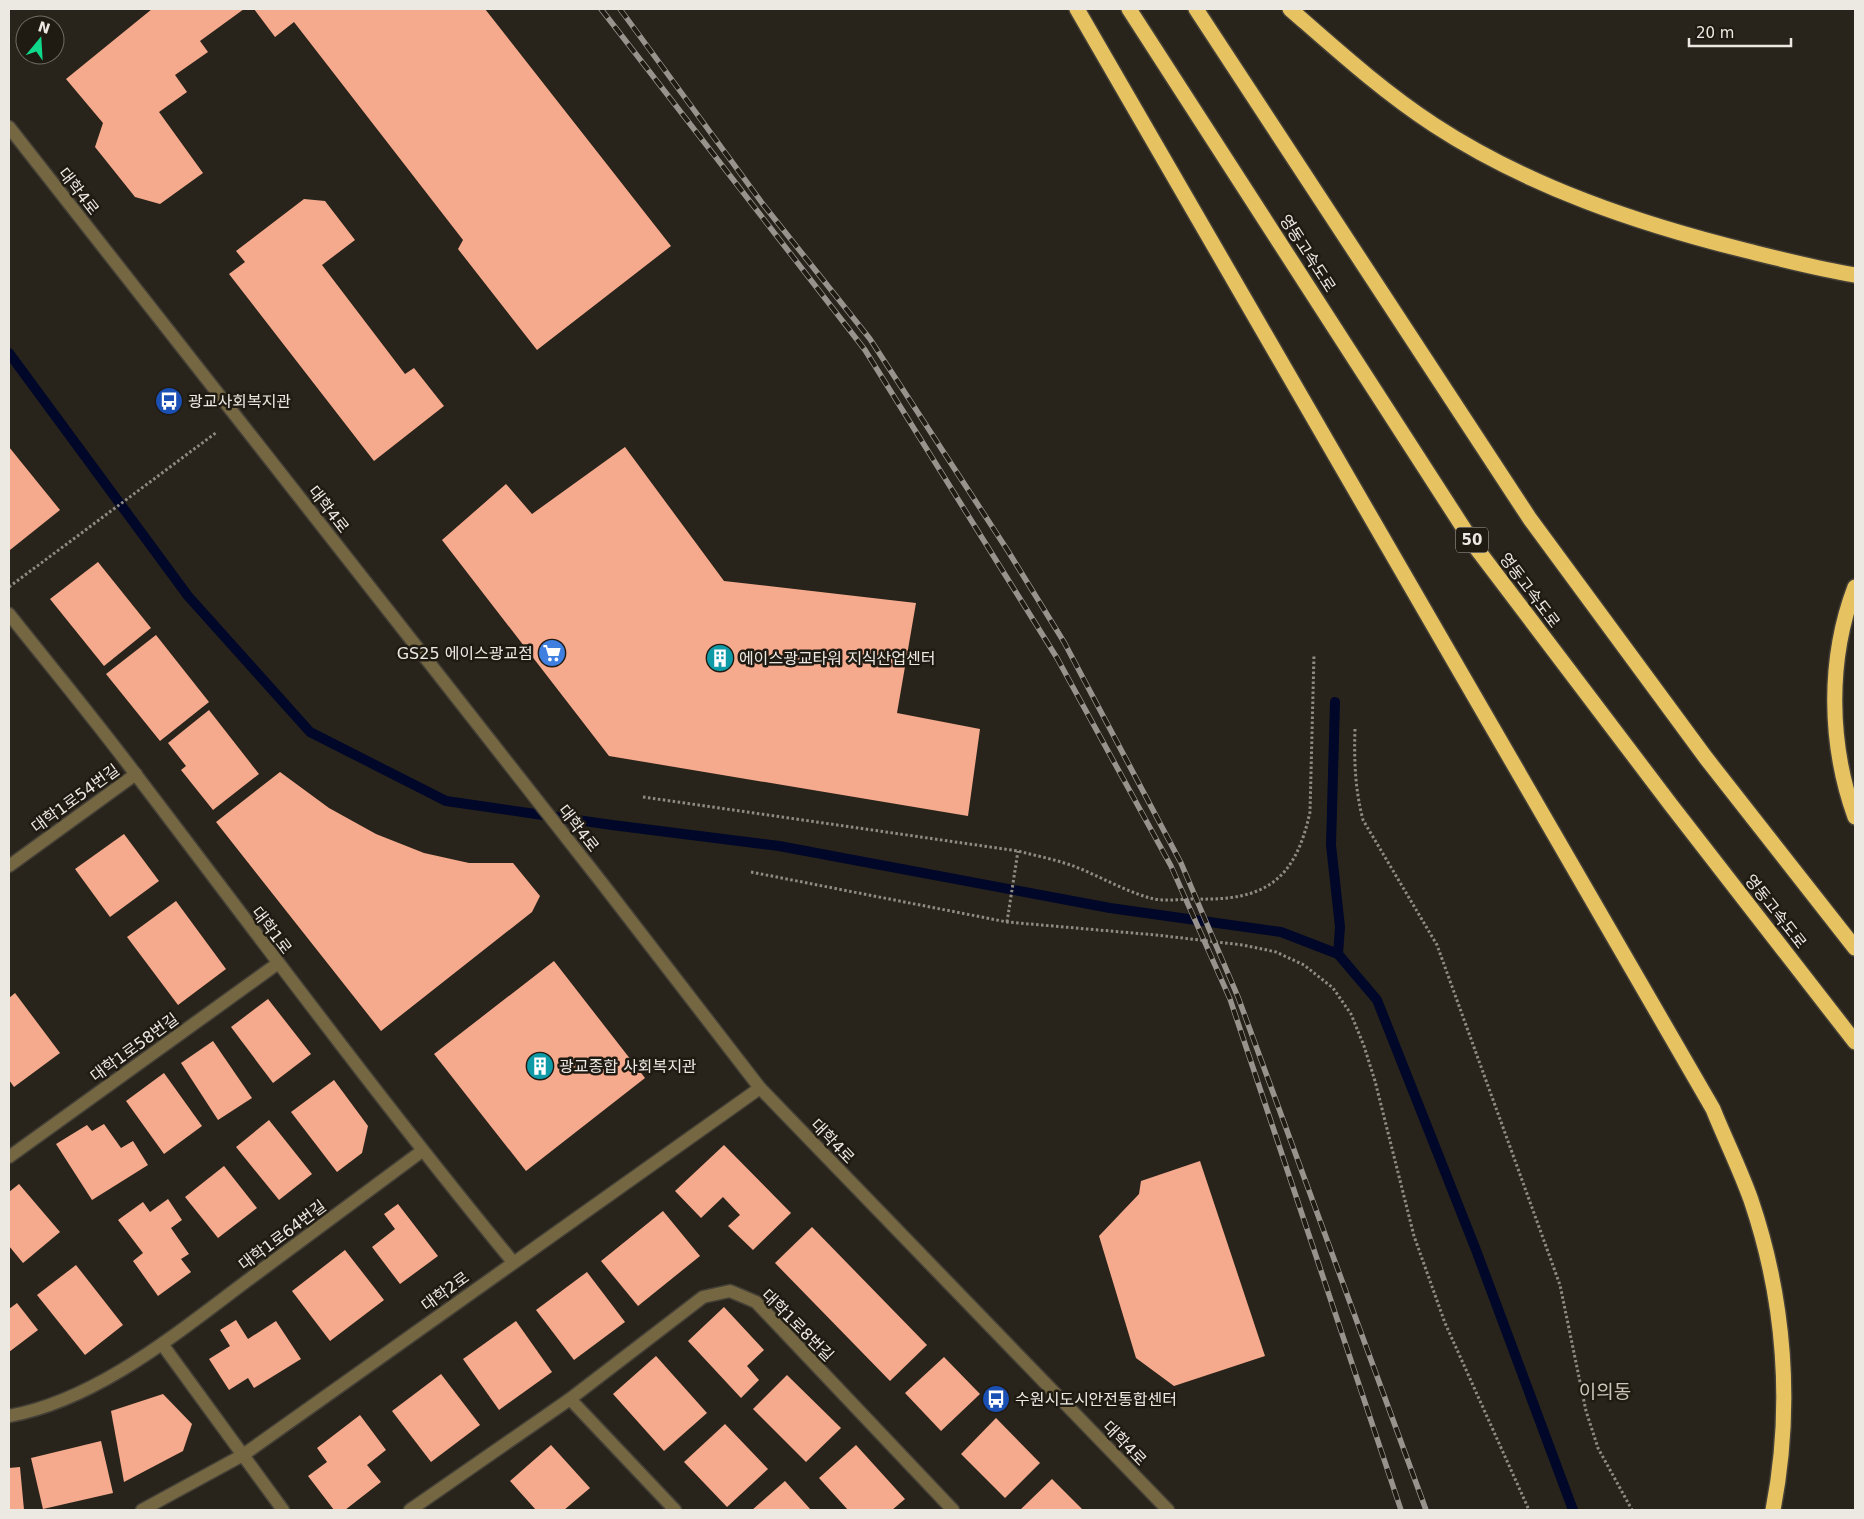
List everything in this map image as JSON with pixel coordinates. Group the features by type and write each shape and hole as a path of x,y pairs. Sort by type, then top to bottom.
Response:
{"highway":[{"path":"1077,9 1713,1109 1751,1201 1780,1322 1784,1416 1773,1510"},
{"name":"영동고속도로","path":"1129,9 1477,549 1671,805 1855,1042"},
{"path":"1196,9 1530,519 1706,758 1855,948"},
{"path":"1290,9 1364,74 1401,102 1436,126 1527,175 1592,204 1667,230 1826,270 1855,275"},
{"path":"1855,587 1843,631 1837,666 1834,708 1846,791 1855,817"}],"street":[{"name":"대학4로","path":"9,127 502,755 760,1088 1168,1510"},
{"name":"대학1로","path":"9,614 136,774 277,964 422,1151 513,1262"},
{"name":"대학1로54번길","path":"9,866 136,774"},
{"name":"대학1로58번길","path":"9,1157 277,964"},
{"name":"대학2로","path":"142,1510 243,1455 760,1088"},
{"name":"대학1로64번길","path":"9,1416 35,1411 91,1386 162,1344 422,1151"},
{"name":"대학1로8번길","path":"410,1510 570,1399 703,1297 730,1291 756,1302 952,1510"},
{"path":"162,1344 283,1510"},
{"path":"570,1399 675,1510"}],"path":[{"path":"9,587 236,417"},
{"path":"643,797 1018,851 1074,866 1151,899 1223,900 1248,896 1274,883 1293,862 1305,835 1310,812 1314,654"},
{"path":"1355,729 1354,770 1357,799 1363,820 1437,945 1560,1285 1586,1411 1598,1448 1632,1510"},
{"path":"1008,922 1018,851"},
{"path":"751,872 1008,922 1243,945 1276,952 1304,965 1333,988 1351,1014 1364,1046 1375,1081 1414,1236 1445,1323 1529,1510"}],"building":[{"path":"152,9 244,9 200,41 208,52 175,75 187,92 159,112 203,173 160,204 135,197 95,147 103,123 66,79"},
{"path":"254,9 485,9 671,246 537,350 458,249 463,240 294,22 275,37"},
{"path":"304,199 325,201 355,240 322,265 405,374 414,368 444,406 374,461 229,274 245,262 236,251"},
{"path":"9,447 60,510 10,550 9,549"},
{"name":"에이스광교타워 지식산업센터","path":"625,447 724,581 916,603 897,713 980,729 968,816 609,756 442,540 506,484 532,514"},
{"path":"98,562 151,628 104,666 50,599"},
{"path":"156,635 209,702 160,741 106,674"},
{"path":"209,710 259,774 213,810 181,770 186,766 168,743"},
{"path":"280,772 329,808 376,834 424,853 469,863 513,863 540,896 532,912 381,1031 216,822"},
{"path":"124,834 159,881 110,917 75,869"},
{"path":"176,901 226,969 178,1005 127,937"},
{"name":"광교종합 사회복지관","path":"554,961 645,1078 526,1171 434,1054"},
{"path":"15,993 60,1053 14,1087 9,1080 9,998"},
{"path":"268,999 311,1054 273,1083 231,1027"},
{"path":"213,1041 252,1098 218,1120 181,1063"},
{"path":"164,1073 202,1126 164,1154 126,1101"},
{"path":"334,1080 368,1126 362,1153 337,1172 291,1112"},
{"path":"269,1120 312,1174 279,1200 236,1147"},
{"path":"104,1124 121,1148 133,1141 148,1165 92,1200 56,1144 87,1125 92,1131"},
{"path":"724,1145 791,1213 753,1250 728,1226 740,1215 723,1197 701,1218 675,1191"},
{"path":"1200,1161 1265,1356 1174,1386 1136,1358 1099,1236 1139,1194 1141,1181"},
{"path":"224,1166 257,1208 218,1238 185,1197"},
{"path":"19,1184 60,1232 23,1263 9,1246 9,1192"},
{"path":"168,1199 182,1220 171,1228 189,1254 181,1259 191,1272 158,1296 133,1261 143,1253 118,1220 143,1202 150,1212"},
{"path":"398,1204 438,1256 400,1284 372,1247 395,1229 384,1214"},
{"path":"663,1211 700,1256 638,1306 601,1261"},
{"path":"812,1227 927,1345 890,1381 775,1263"},
{"path":"345,1250 384,1300 330,1341 292,1291"},
{"path":"76,1265 123,1325 85,1355 37,1295"},
{"path":"587,1272 625,1322 574,1360 536,1310"},
{"path":"17,1303 38,1330 9,1352 9,1309"},
{"path":"724,1307 764,1350 747,1366 759,1380 741,1398 688,1341"},
{"path":"236,1320 248,1339 276,1321 301,1359 254,1388 248,1378 229,1390 209,1359 230,1346 220,1330"},
{"path":"516,1321 552,1372 499,1410 463,1359"},
{"path":"656,1356 707,1413 664,1451 613,1394"},
{"path":"944,1357 980,1394 941,1431 905,1393"},
{"path":"441,1374 480,1425 431,1462 392,1411"},
{"path":"787,1375 841,1428 806,1462 753,1409"},
{"path":"163,1394 192,1424 183,1451 124,1482 111,1411"},
{"path":"360,1415 386,1450 367,1465 381,1482 345,1510 334,1510 308,1476 327,1462 317,1448"},
{"path":"996,1418 1040,1463 1005,1498 961,1454"},
{"path":"725,1424 768,1469 727,1507 684,1462"},
{"path":"101,1441 113,1493 43,1509 31,1458"},
{"path":"551,1445 590,1488 564,1510 536,1510 510,1481"},
{"path":"856,1445 905,1499 892,1510 848,1510 819,1478"},
{"path":"20,1467 24,1510 9,1510 9,1468"},
{"path":"1052,1479 1083,1510 1020,1510"},
{"path":"785,1481 811,1510 752,1510"}],"waterway":[{"path":"9,353 188,596 310,732 446,801 612,825 779,846 1110,908 1281,932 1338,954 1377,1000 1476,1250 1573,1510"},
{"path":"1335,702 1331,845 1340,927 1338,954"}],"railway":[{"path":"601,9 865,350 1057,658 1171,866 1230,999 1401,1510"},
{"path":"620,9 762,203 870,339 1008,551 1064,642 1181,863 1238,997 1426,1510"}],"place":[{"name":"광교사회복지관","path":"169,401"},
{"name":"GS25 에이스광교점","path":"552,653"},
{"name":"에이스광교타워 지식산업센터","path":"720,658"},
{"name":"광교종합 사회복지관","path":"540,1066"},
{"name":"수원시도시안전통합센터","path":"996,1399"}],"district":[{"name":"이의동","path":"1605,1391"}]}
